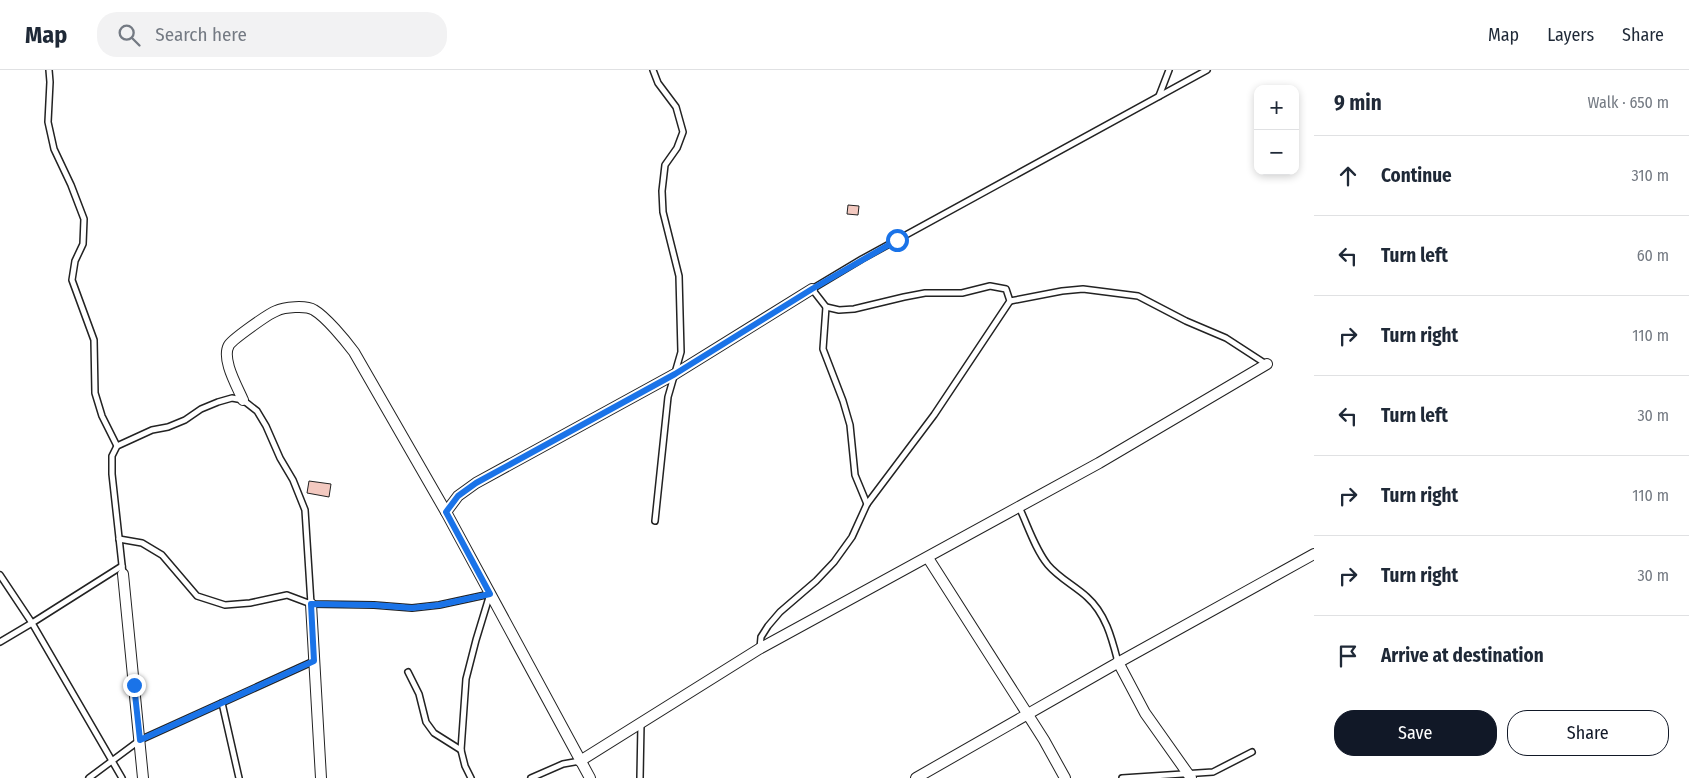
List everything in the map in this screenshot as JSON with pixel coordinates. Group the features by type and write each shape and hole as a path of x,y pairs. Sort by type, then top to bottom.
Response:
{"street":[{"path":"446,512 458,496 476,483 675,374 812,289"},
{"path":"243,400 227,360 229,346 243,333 276,311 295,307 313,309 342,336 354,352 446,512 590,778"},
{"path":"580,761 759,649 928,558 1098,463 1267,364"},
{"path":"916,778 1118,662 1314,554"},
{"path":"928,558 1027,714 1065,778"},
{"path":"122,570 143,778"},
{"path":"311,604 321,778"},
{"path":"1118,662 1145,713 1189,776"}],"lane":[{"path":"49,70 48,122 54,148 71,184 84,219 83,244 75,261 72,280 94,340 95,393 102,416 117,446"},
{"path":"653,70 658,83 676,107 684,132 677,148 665,165 662,191 663,212 679,276 681,352 668,397 655,521"},
{"path":"1159,96 1170,70"},
{"path":"1010,301 1006,289 990,286 962,293 925,294 904,297 854,309 839,310 826,307 812,289 871,254 1207,70"},
{"path":"759,649 761,637 780,612 816,581 834,562 852,537 868,504 934,415 1010,301 1062,290 1083,289 1138,296 1186,321 1226,338 1267,364"},
{"path":"826,307 823,349 843,400 850,425 855,475 868,504"},
{"path":"0,642 122,570 112,474 112,456 117,446 152,430 176,424 201,409 232,398 243,400 257,411 293,480 305,510 311,604"},
{"path":"1019,507 1040,552 1049,566 1087,597 1103,618 1118,662"},
{"path":"119,538 142,543 162,556 197,596 226,605 250,604 288,595 311,604 412,608 439,605 490,594 466,679 461,750 465,766 471,778"},
{"path":"0,575 32,623 122,778"},
{"path":"89,778 140,740 314,661"},
{"path":"408,672 419,694 426,722 434,733 461,750"},
{"path":"222,703 239,778"},
{"path":"640,778 641,723"},
{"path":"1122,778 1189,776 1213,772 1252,752"},
{"path":"531,778 563,764 580,761"}],"building":[{"path":"848,205 859,206 858,215 847,214"},
{"path":"309,481 331,484 329,497 307,493"}],"route":[{"path":"134,685 140,740 314,661 311,604 412,608 439,605 490,594 446,512 458,496 476,483 675,374 812,289 897,240"}]}
